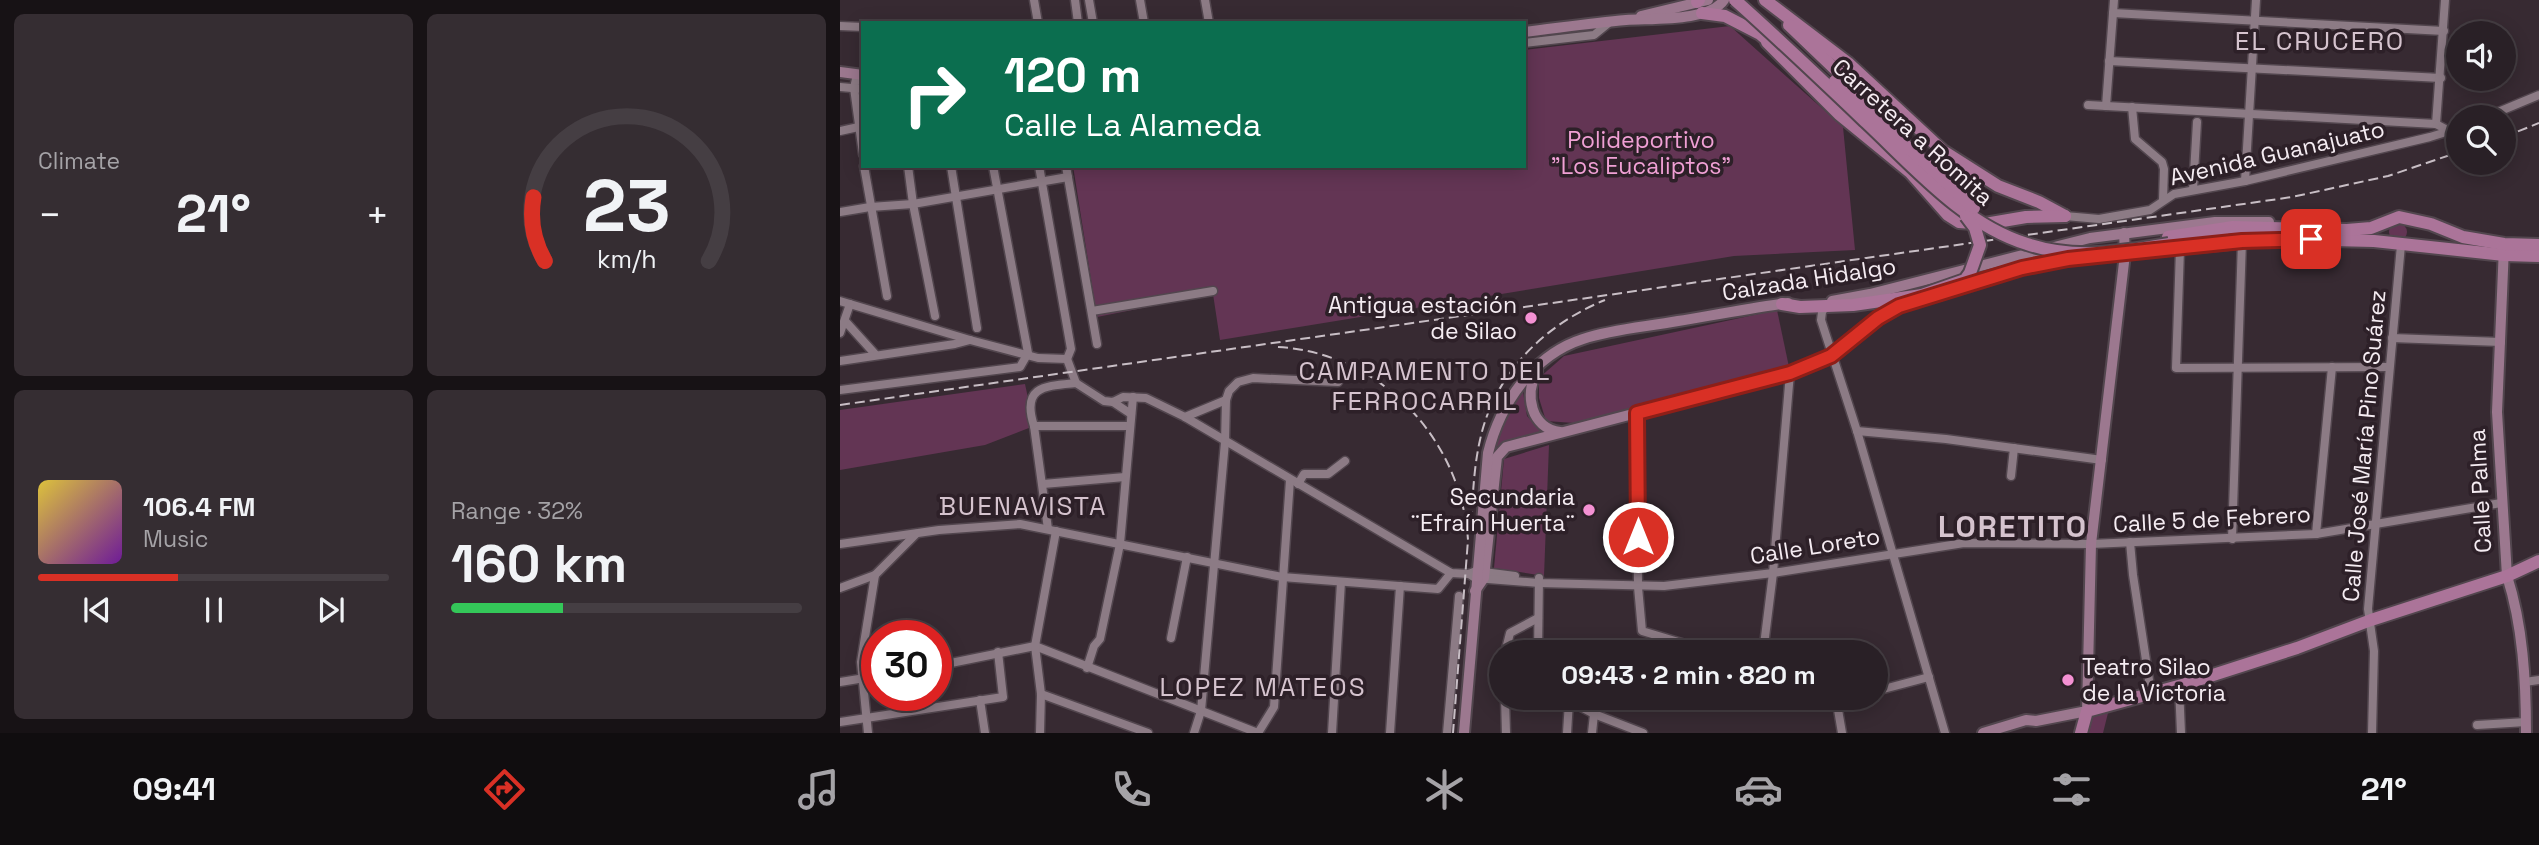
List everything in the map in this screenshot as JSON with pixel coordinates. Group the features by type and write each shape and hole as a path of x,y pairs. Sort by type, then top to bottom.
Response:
{"main road":[{"name":"Carretera a Romita","path":"1735,0 1954,203 2009,237 2044,249 2101,254 2172,243"},
{"name":"Carretera a Romita","path":"1745,0 1979,212 2014,232 2036,239 2084,247 2172,243"},
{"path":"1764,0 1884,116 1904,144"},
{"path":"1764,0 1847,63 1943,151 1998,186 2039,202 2065,216"},
{"path":"1702,4 1780,50 1875,139 1918,171"},
{"path":"1776,12 1765,14 1761,18 1758,24 1763,38 1839,114 1910,172 1948,215 1959,222 1984,224 2026,217 2065,216"},
{"path":"1782,304 1800,307 1826,306 1924,297 1965,280 1978,255 1980,245 1975,228 1954,203"},
{"path":"2172,243 2233,227 2371,228 2391,219 2412,220 2504,250 2539,245"},
{"path":"2391,219 2386,232 2400,245"},
{"path":"2400,245 2414,233 2412,220"},
{"path":"2172,243 2245,235 2504,250 2539,256"},
{"path":"2081,733 2087,711 2179,686 2297,648 2371,620 2507,576 2539,561"}],"street":[{"path":"1034,0 1038,21"},
{"path":"1074,0 1078,21"},
{"path":"1089,0 1093,21"},
{"path":"1140,0 1144,21"},
{"path":"1205,0 1209,21"},
{"path":"1526,32 1628,20 1663,9 1702,4 1714,9 1724,0"},
{"path":"2106,106 2114,0"},
{"path":"2245,181 2256,0"},
{"path":"2436,124 2445,0"},
{"path":"2113,13 2444,31"},
{"path":"1526,43 1594,35 1610,22"},
{"path":"840,26 861,27"},
{"path":"2109,61 2441,78"},
{"path":"840,72 860,74 861,126 840,131"},
{"path":"840,87 859,88"},
{"path":"2515,105 2539,95"},
{"path":"2088,105 2436,124 2446,129"},
{"path":"2132,107 2135,139 2162,162 2163,200"},
{"path":"2193,190 2197,122"},
{"name":"Avenida Guanajuato","path":"2065,216 2099,219 2153,209 2174,194 2245,181 2446,132"},
{"path":"864,168 887,296"},
{"path":"908,168 935,316"},
{"path":"951,168 977,328"},
{"path":"840,390 1020,367 1028,353 993,168"},
{"path":"1039,168 1071,349 1067,359 1076,383 1131,414"},
{"path":"1066,168 1097,344"},
{"path":"840,212 913,204 1068,177"},
{"name":"Calzada Hidalgo","path":"1464,733 1485,498 1499,419 1521,384 1545,360 1570,344 1600,335 1782,304 1827,302 2021,262 2090,239 2124,233 2215,222 2249,221 2317,229"},
{"path":"2005,733 2036,721 2087,711 2091,544 2125,254 2124,233"},
{"path":"2089,257 2090,239"},
{"path":"1492,455 1506,447 1790,373 1831,356 1878,318 1899,306 2021,262 2125,254 2172,243 2290,239"},
{"path":"2232,539 2242,241"},
{"path":"2172,243 2176,368 2388,367"},
{"name":"Calle José María Pino Suárez","path":"2372,733 2374,651 2368,609 2400,245"},
{"name":"Calle Palma","path":"2504,250 2497,412 2501,503 2507,576 2515,601 2525,681 2526,728"},
{"path":"1923,281 1928,287 1924,297"},
{"path":"1092,311 1213,291"},
{"path":"840,302 1038,358 1067,359"},
{"path":"840,332 846,322 850,304"},
{"path":"1826,306 1821,320 1831,356 1894,553 1945,733"},
{"path":"846,322 875,355"},
{"path":"2392,338 2501,342"},
{"path":"840,361 970,340"},
{"path":"1545,360 1531,386 1532,407 1536,420 1544,428 1564,433"},
{"path":"2316,534 2332,367"},
{"path":"1765,640 1790,373"},
{"path":"1194,733 1201,711 1225,442 1226,400 1229,391 1238,382 1253,378 1338,382"},
{"path":"1030,733 1042,732 1035,646 1052,530 1030,402 1035,393 1044,386 1076,383"},
{"path":"843,544 939,530 1020,524 1282,576 1438,590 1451,573 1146,398 1122,397 1113,402"},
{"path":"1087,668 1094,646 1100,639 1120,544 1133,397"},
{"path":"1185,418 1226,400"},
{"path":"1637,413 1638,587 1642,631 1672,640"},
{"path":"1034,426 1130,426"},
{"path":"1857,431 1946,439 2102,460"},
{"path":"2011,476 2014,448"},
{"path":"952,662 1035,646 1258,733 1274,707 1282,576 1294,482 1304,474 1328,474 1345,461"},
{"path":"1042,484 1125,477"},
{"name":"Calle 5 de Febrero","path":"2091,544 2316,534 2501,503"},
{"path":"840,587 875,575 916,534"},
{"path":"2130,542 2151,693"},
{"name":"Calle Loreto","path":"1451,573 1638,587 1664,586 1773,573 1964,543 2091,544"},
{"path":"1171,638 1187,557"},
{"path":"868,620 875,575"},
{"path":"1538,640 1541,581"},
{"path":"1332,733 1341,582"},
{"path":"1390,733 1400,586"},
{"path":"1447,733 1459,596"},
{"path":"1509,640 1510,633 1538,618"},
{"path":"840,722 1003,697 998,652"},
{"path":"1888,688 1929,677"},
{"path":"840,682 861,678"},
{"path":"2525,681 2539,680"},
{"path":"2179,686 2181,733"},
{"path":"1041,694 1148,733"},
{"path":"980,700 985,733"},
{"path":"1505,710 1506,733"},
{"path":"1567,710 1567,733"},
{"path":"1586,710 1643,733"},
{"path":"1838,710 1842,733"},
{"path":"865,711 869,733"},
{"path":"1592,733 1594,714"},
{"path":"1983,733 2026,720 2036,721"},
{"path":"2477,724 2526,728"}],"green space":[{"name":"Polideportivo \"Los Eucaliptos\"","path":"1730,26 1843,127 1855,250 1734,256 1220,340 1213,294 1097,317 1073,168 1526,168 1526,50"},
{"path":"2398,223 2404,226 2407,232 2404,238 2398,241 2392,238 2389,232 2392,226"},
{"path":"1777,310 1789,367 1574,423 1546,421 1539,398 1539,378 1564,356"},
{"path":"1025,384 1034,426 985,445 840,470 840,410"},
{"path":"1523,392 1527,416 1545,435 1494,447 1502,420"},
{"path":"1549,445 1544,576 1494,568 1504,459"},
{"path":"2101,711 2108,713 2103,733 2087,733 2093,715"}],"railway":[{"path":"2516,132 2539,123"},
{"path":"840,405 2292,197 2388,176 2446,156"},
{"path":"1471,521 1480,440 1497,394 1510,373 1542,338 1583,310 1605,300"},
{"path":"1278,347 1315,353 1350,365 1382,384 1409,408 1432,436 1450,468 1462,503 1468,540 1453,733"}],"place":[{"name":"Antigua estación de Silao","path":"1531,318"},
{"name":"Secundaria ¨Efraín Huerta¨","path":"1589,510"},
{"name":"Teatro Silao de la Victoria","path":"2068,680"}],"district":[{"name":"EL CRUCERO","path":"2320,41"},
{"name":"CAMPAMENTO DEL FERROCARRIL","path":"1425,386"},
{"name":"BUENAVISTA","path":"1023,506"},
{"name":"LORETITO","path":"2013,527"},
{"name":"LOPEZ MATEOS","path":"1263,687"}],"route":[{"path":"1638,537 1637,413 1790,373 1831,356 1878,318 1899,306 2022,268 2068,259 2242,241 2311,239"}]}
